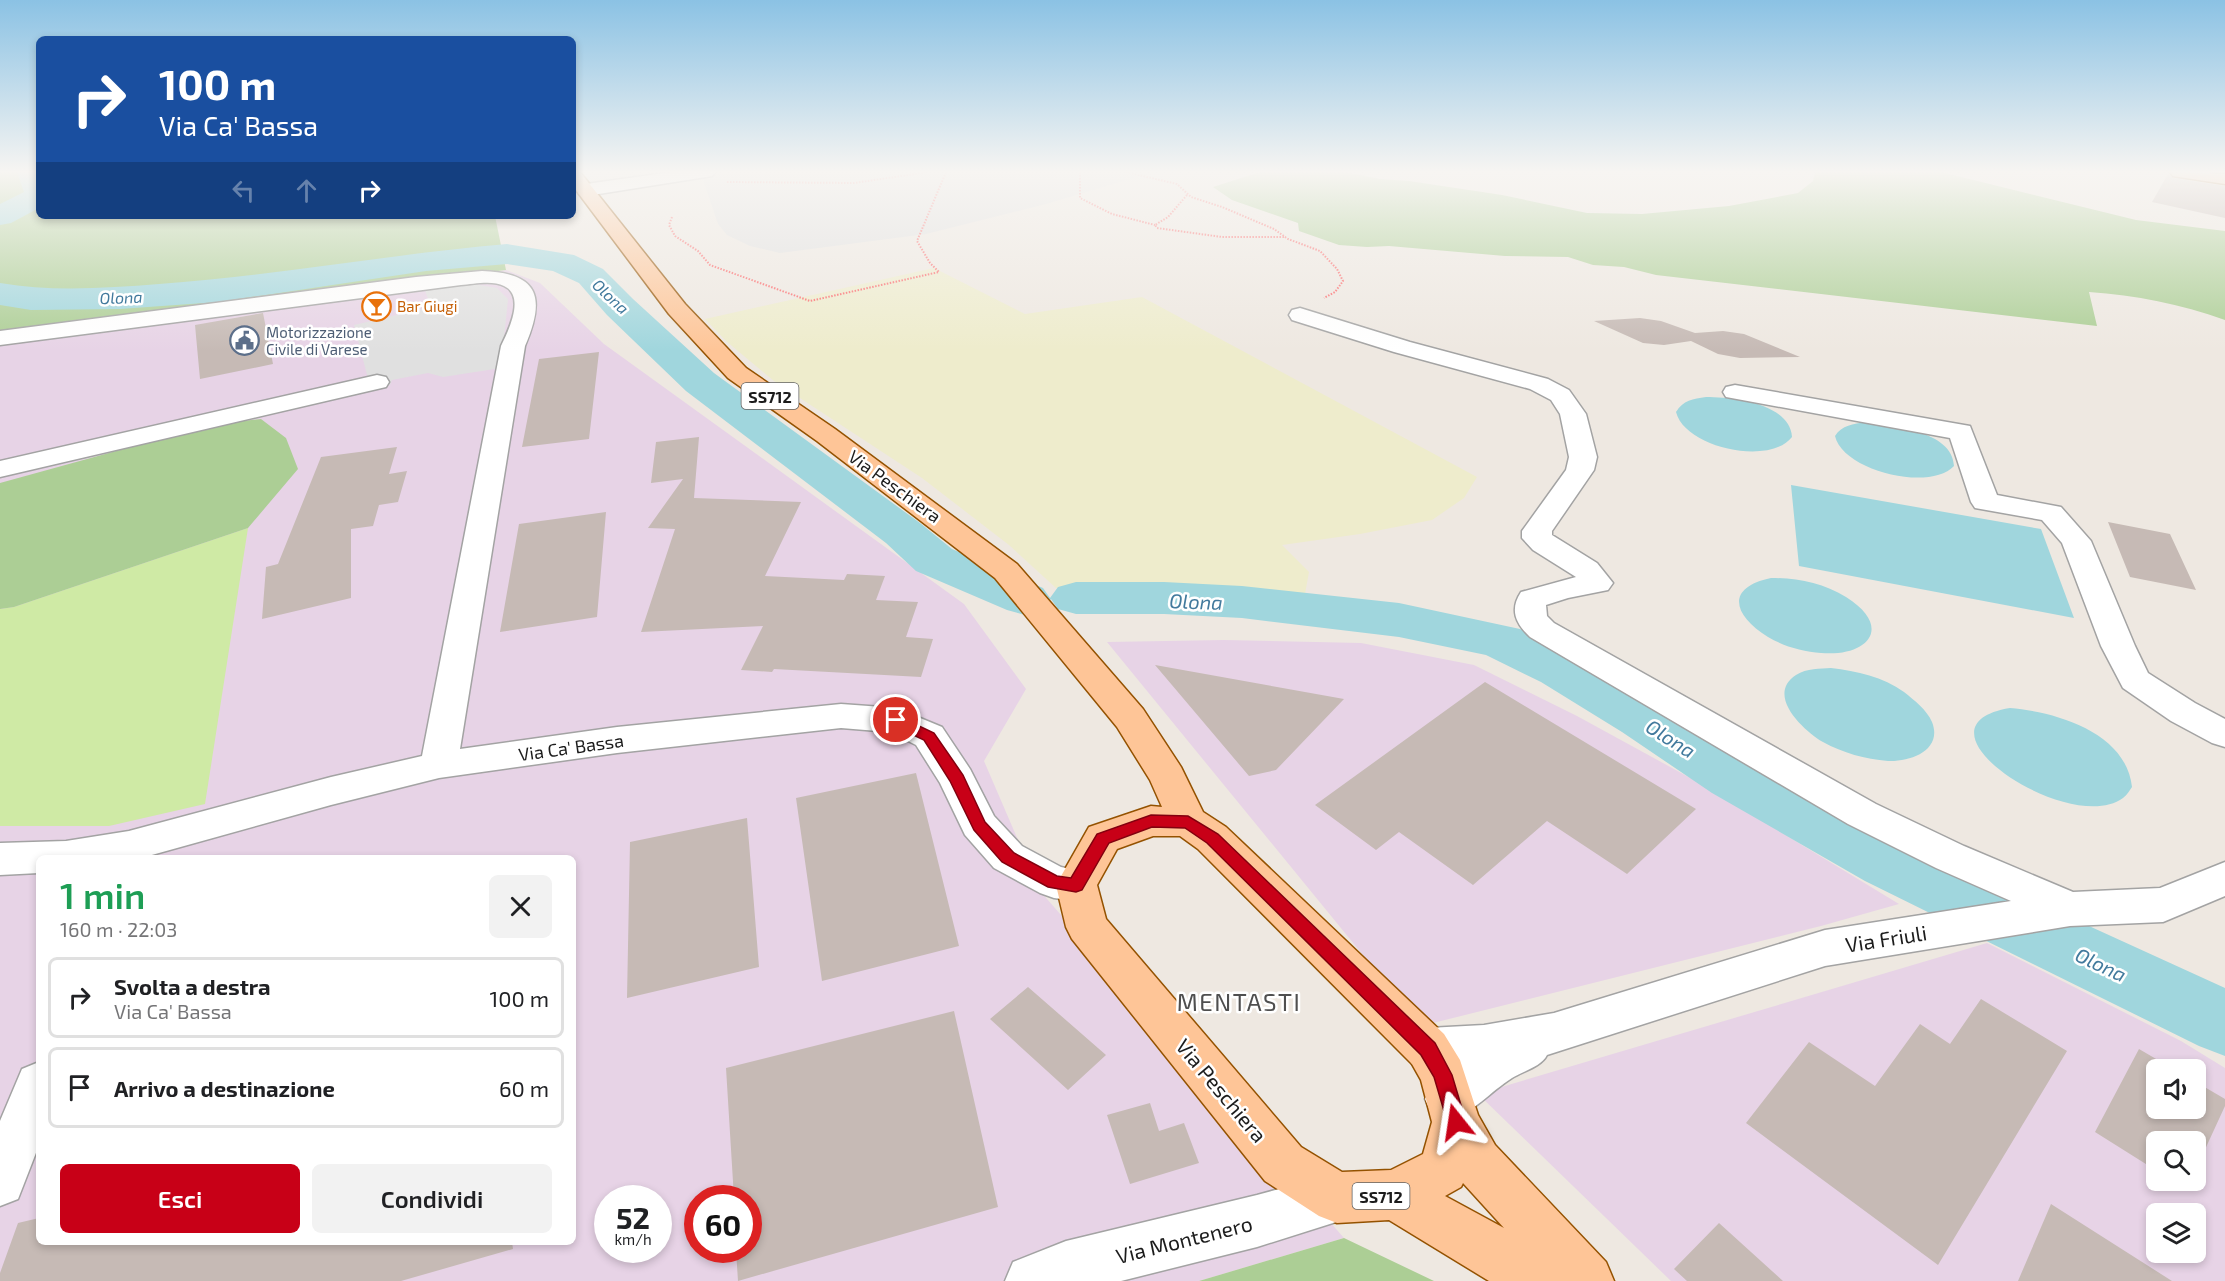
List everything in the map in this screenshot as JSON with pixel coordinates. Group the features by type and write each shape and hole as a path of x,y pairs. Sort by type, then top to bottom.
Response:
{"main road":[{"name":"Via Peschiera","path":"615,232 677,309 737,373 835,442 1006,571 1130,718 1168,777 1188,822"},
{"path":"1076,885 1103,838 1151,821 1188,822 1212,838 1428,1049 1443,1075 1453,1111 1477,1162 1587,1281"},
{"name":"Via Peschiera","path":"1076,885 1087,927 1283,1164 1337,1198"},
{"name":"SS712","path":"1337,1198 1394,1195 1443,1170 1453,1111"},
{"name":"SS712","path":"1394,1195 1487,1248 1536,1281"}],"street":[{"path":"0,338 422,284 496,277 513,282 523,294 526,316 513,346 439,765"},
{"path":"1300,315 1539,384 1560,395 1568,404 1576,422 1583,457 1580,470 1537,531 1537,538 1547,549 1570,560 1594,577 1597,583 1562,589 1532,599 1528,610 1532,621 1542,630 1862,814 2059,911"},
{"path":"0,469 377,382"},
{"path":"1735,392 1961,432 1985,502 2051,513 2076,541 2118,646 2135,680 2183,712 2225,734"},
{"name":"Via Ca' Bassa","path":"81,855 127,852 331,791 439,765 617,740 841,716 896,720 929,736 957,779 979,825 1008,857 1054,882 1076,885"},
{"name":"Via Ca' Bassa","path":"0,859 36,857"},
{"name":"Via Friuli","path":"1428,1049 1484,1046 1554,1033 1824,948 2059,911 2163,905 2225,878"},
{"name":"Via Friuli","path":"1453,1111 1494,1064 1554,1033"},
{"path":"0,1181 36,1091"},
{"name":"Via Montenero","path":"1032,1281 1066,1268 1257,1221 1337,1198"}],"path":[{"path":"673,232 675,236 698,251 710,265 810,301 939,272 917,241 921,232"},
{"path":"1178,232 1202,236 1286,237"},
{"path":"1278,232 1320,251 1337,269 1343,281 1329,297 1300,301 1290,308 1300,315"}],"shaded area":[{"path":"724,232 935,232 780,253 750,246"},
{"path":"934,268 1025,314 1142,297 1477,477 1464,498 1432,520 1360,534 1282,545 1309,572 1305,594 1159,584 1056,588 1009,545 922,478 774,381 726,341 705,319"},
{"path":"506,270 540,283 604,344 964,604 1026,689 984,761 1040,891 1344,1238 1199,1281 0,1281 0,334"},
{"path":"468,283 497,288 508,299 501,368 443,377 428,373 392,380 390,385 371,390 354,325 431,307 423,285"},
{"path":"1224,640 1361,643 1474,665 1577,716 1705,786 1899,904 1821,926 1421,1026 1107,642"},
{"path":"1987,943 2181,1041 2225,1068 2225,1281 1671,1281 1478,1094"}],"green space":[{"path":"0,232 498,232 506,270 0,334"},
{"path":"1301,232 2225,232 2225,320 2158,301 2089,292 2097,326 1656,275 1624,267 1593,265 1568,257 1505,256 1389,246 1339,245"},
{"path":"261,419 286,438 298,469 248,528 14,607 0,609 0,483 214,424"},
{"path":"248,528 205,804 109,826 0,826 0,609 14,607"},
{"path":"1344,1238 1434,1281 1199,1281"}],"water":[{"path":"1730,398 1771,409 1789,426 1792,437 1781,446 1766,450 1729,449 1711,443 1695,435 1683,425 1676,412 1693,399"},
{"path":"1866,422 1905,428 1933,438 1951,454 1954,466 1942,474 1926,477 1889,474 1870,468 1841,448 1835,436 1844,427"},
{"path":"1791,485 2041,529 2074,618 1799,566"},
{"path":"1771,578 1810,582 1846,597 1861,608 1869,619 1872,629 1869,638 1862,645 1851,650 1821,653 1793,648 1768,637 1748,620 1739,603 1740,596 1746,588"},
{"path":"1831,668 1879,679 1908,695 1924,709 1932,722 1934,732 1929,747 1915,756 1888,761 1846,752 1823,742 1806,730 1786,702 1784,692 1787,683 1805,671"},
{"path":"2010,708 2048,714 2067,720 2103,739 2117,752 2127,768 2132,787 2123,798 2098,806 2068,803 2035,791 2006,774 1984,755 1974,735 1981,719"}],"building":[{"path":"263,313 273,364 200,379 195,325"},
{"path":"1640,318 1661,321 1695,333 1723,331 1744,334 1800,357 1740,358 1718,354 1691,341 1664,345 1643,343 1594,321"},
{"path":"599,352 589,439 522,447 539,359"},
{"path":"699,437 694,498 801,502 765,576 844,580 847,574 885,576 876,600 918,602 906,637 933,639 921,677 774,669 772,672 741,670 763,626 641,632 675,529 648,528 683,479 651,483 656,442"},
{"path":"397,447 389,474 407,471 398,502 379,505 373,526 351,529 351,598 262,619 266,567 278,564 321,457"},
{"path":"606,512 597,617 500,632 519,524"},
{"path":"2108,522 2170,534 2196,590 2130,577"},
{"path":"1155,665 1344,699 1276,770 1249,776"},
{"path":"1485,682 1696,809 1627,874 1547,821 1473,885 1399,832 1376,850 1315,805"},
{"path":"916,773 959,946 822,981 796,798"},
{"path":"747,818 759,967 627,998 630,842"},
{"path":"1028,987 1106,1055 1068,1090 990,1019"},
{"path":"1981,999 2067,1051 1938,1265 1746,1123 1809,1042 1875,1086 1920,1024 1950,1044"},
{"path":"954,1011 998,1207 738,1281 737,1263 762,1263 762,1185 733,1185 726,1068"},
{"path":"2139,1049 2156,1059 2146,1059 2146,1119 2206,1119 2206,1088 2225,1099 2225,1106 2206,1147 2206,1131 2146,1131 2146,1164 2095,1132"},
{"path":"1150,1103 1159,1131 1184,1123 1199,1163 1130,1184 1107,1115"},
{"path":"2051,1204 2172,1281 2018,1281"},
{"path":"36,1219 36,1245 512,1245 513,1249 401,1281 0,1281 0,1273 18,1223"},
{"path":"1719,1223 1783,1281 1687,1281 1674,1269"}],"waterway":[{"name":"Olona","path":"0,294 31,299 120,298 218,291 426,261 507,254 562,262 591,276 620,307 700,382 903,533 934,560 1025,599"},
{"name":"Olona","path":"1076,598 1164,598 1242,602 1399,620 1501,641 1561,669 1643,718 1734,777 1888,863 2225,1023"}],"place":[{"name":"Bar Giugi","path":"376,306"},
{"name":"Motorizzazione Civile di Varese","path":"245,341"}],"district":[{"name":"MENTASTI","path":"1239,1001"}],"route":[{"path":"896,720 929,736 957,779 979,825 1008,857 1054,882 1076,885 1103,838 1151,821 1188,822 1212,838 1428,1049 1443,1075 1456,1122"}]}
